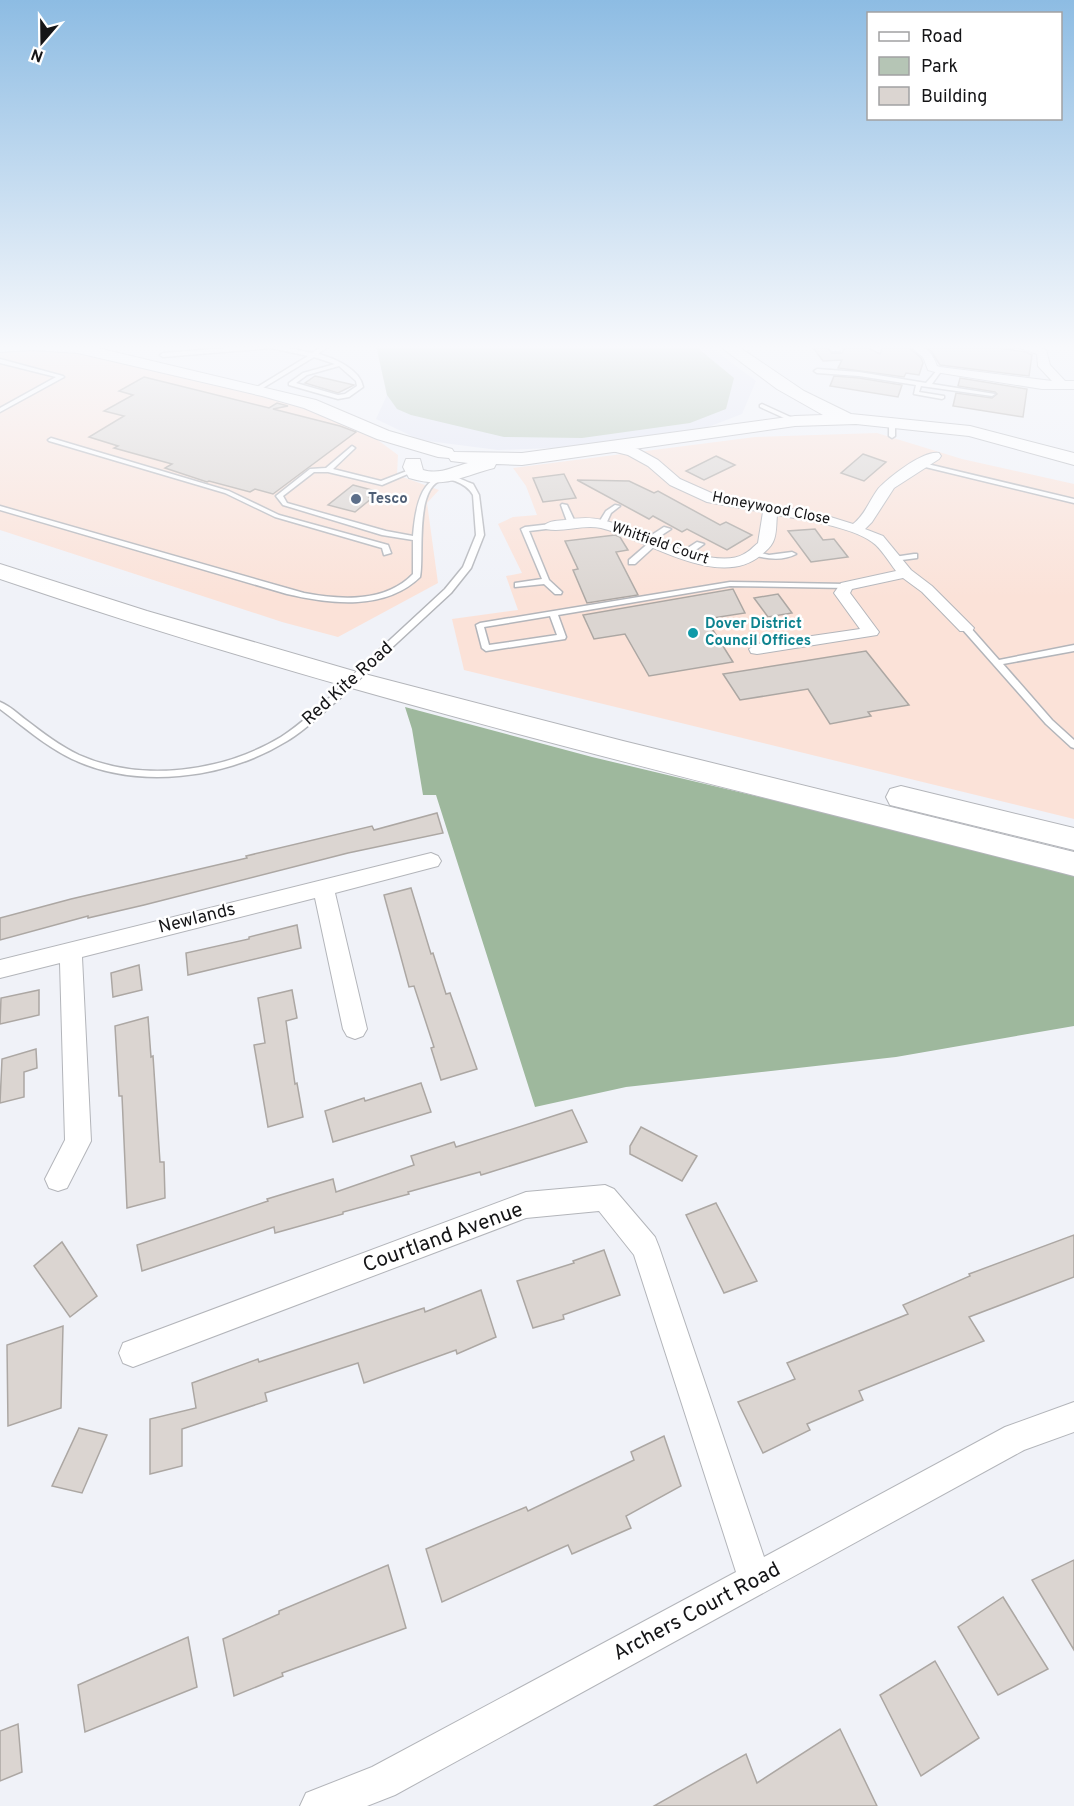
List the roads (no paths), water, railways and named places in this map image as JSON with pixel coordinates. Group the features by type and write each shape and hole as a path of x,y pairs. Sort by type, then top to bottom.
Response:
{"highway":[{"path":"0,550 195,613 449,685 753,762 1074,839"},
{"path":"0,571 181,630 317,670 1074,864"}],"street":[{"path":"370,429 452,465"},
{"path":"383,435 422,476 452,465 506,460 726,429"},
{"path":"903,429 970,431 1074,459"},
{"path":"653,463 654,449 666,438"},
{"name":"Honeywood Close","path":"609,446 633,453 653,463 684,487 857,528 878,539 906,573 927,588 966,628"},
{"path":"1043,449 1074,453"},
{"path":"857,528 873,514 877,499 886,488 934,456"},
{"path":"756,553 767,540 771,509"},
{"name":"Whitfield Court","path":"551,526 602,524 705,562 742,560 756,553"},
{"path":"757,649 871,632 842,593 846,586 906,573"},
{"name":"Newlands","path":"0,969 431,861"},
{"path":"323,888 355,1029"},
{"path":"58,1179 78,1141 71,951"},
{"name":"Courtland Avenue","path":"133,1353 526,1205 605,1198 645,1247 755,1580"},
{"name":"Archers Court Road","path":"319,1806 382,1782 1016,1438 1074,1417"}],"lane":[{"path":"51,440 227,492 278,516 385,547 387,553"},
{"path":"328,470 352,448"},
{"path":"919,464 1074,501"},
{"path":"0,508 83,535 330,599 383,595 400,590 410,583 417,575 415,553 423,498 428,486 452,465 461,481 474,489"},
{"name":"Red Kite Road","path":"0,705 75,757 114,771 148,775 189,772 232,761 272,744 305,725 448,591 466,568 480,535 476,495 474,489 452,465"},
{"path":"413,467 382,483 328,470 312,470 279,496 285,504 386,533 417,538"},
{"path":"564,505 572,524"},
{"path":"602,524 608,512 617,506"},
{"path":"551,526 525,529 546,581 558,592"},
{"path":"632,562 667,529"},
{"path":"683,555 700,544"},
{"path":"756,553 769,557 792,554"},
{"path":"894,559 914,556"},
{"path":"518,585 546,581"},
{"path":"553,612 562,637 486,648 480,625 553,612 730,584 846,586"},
{"path":"966,628 1049,722 1074,745"},
{"path":"997,663 1074,648"}],"place":[{"name":"Tesco","path":"356,499"},
{"name":"Dover District Council Offices","path":"693,633"}]}
